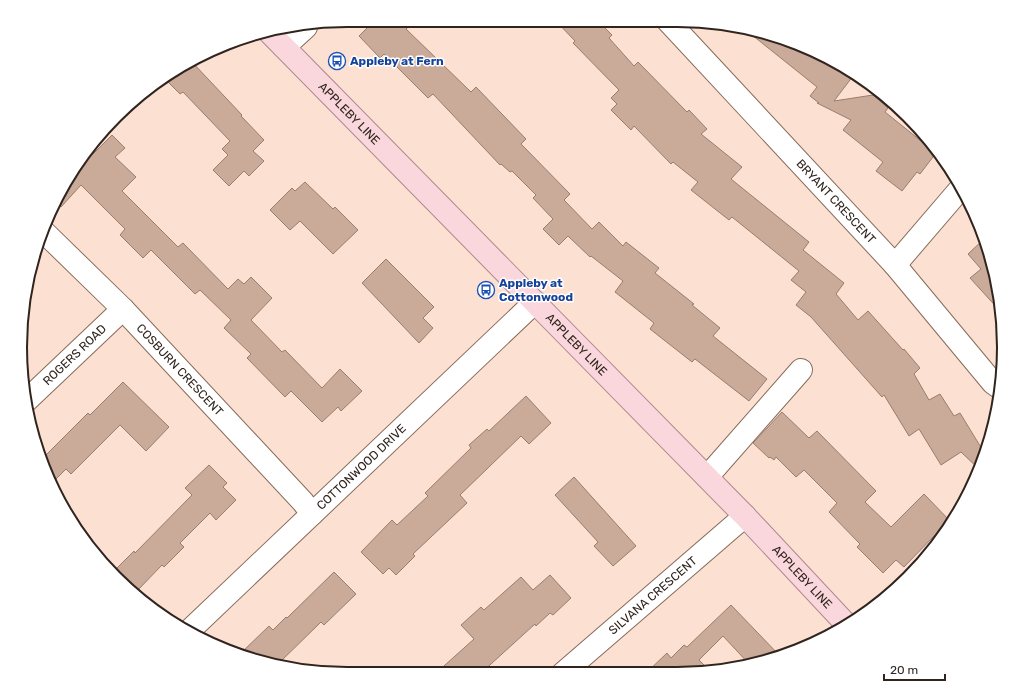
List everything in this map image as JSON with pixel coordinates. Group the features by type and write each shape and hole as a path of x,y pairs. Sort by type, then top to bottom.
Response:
{"main road":[{"name":"APPLEBY LINE","path":"277,40 707,477 843,620"}],"street":[{"name":"BRYANT CRESCENT","path":"674,27 895,265 994,384"},
{"path":"277,40 296,31"},
{"path":"895,265 957,193"},
{"name":"COSBURN CRESCENT","path":"47,235 123,309 303,502 312,514"},
{"name":"COTTONWOOD DRIVE","path":"193,627 535,302"},
{"name":"ROGERS ROAD","path":"31,396 123,309"},
{"path":"707,477 801,370"},
{"name":"SILVANA CRESCENT","path":"570,667 744,516"}],"building":[{"path":"368,27 408,27 406,29 471,92 476,87 526,139 521,144 570,194 564,200 592,229 599,222 623,246 626,242 659,268 655,273 694,304 692,305 720,328 713,336 767,379 749,401 695,359 692,362 650,329 654,323 615,292 623,281 591,256 590,257 568,236 559,245 543,229 553,219 533,198 536,195 512,171 510,172 501,164 500,165 433,94 428,98 384,54 380,58 359,36"},
{"path":"562,27 604,27 612,35 609,38 634,66 638,62 687,112 689,110 707,129 701,134 742,167 731,179 809,242 803,250 844,283 836,294 858,320 868,311 920,368 914,374 929,400 940,394 954,416 960,413 981,447 975,465 961,452 941,465 919,429 909,436 884,395 882,397 811,317 796,305 806,292 791,280 799,271 732,217 729,220 691,190 698,182 673,162 671,164 634,126 631,130 611,110 617,104 611,98 619,90 573,43 575,41"},
{"path":"754,37 799,51 819,60 851,79 834,101 873,95 888,108 885,112 924,143 934,156 920,174 917,172 902,191 876,171 883,162 843,130 851,120 817,103 819,103 810,96 817,87"},
{"path":"195,65 264,140 253,151 264,161 249,176 244,171 229,186 213,170 228,155 222,149 230,141 183,92 180,94 168,82"},
{"path":"112,135 125,148 115,157 136,177 122,191 178,247 183,243 228,289 238,279 244,284 251,277 272,298 251,320 282,352 285,350 322,388 340,369 362,391 341,411 338,407 322,422 291,391 285,397 247,358 251,354 224,328 231,320 200,290 195,294 151,250 143,258 120,235 125,229 81,185 61,207 60,206 81,169 93,154"},
{"path":"305,182 333,209 335,207 358,230 333,254 300,221 290,230 270,210 292,188 295,191"},
{"path":"980,243 991,285 994,304 970,278 981,269 968,254"},
{"path":"386,259 434,307 423,318 433,328 419,343 362,283"},
{"path":"123,382 169,427 146,451 120,425 71,474 66,469 56,479 46,455 88,413 90,415"},
{"path":"526,396 551,423 529,444 521,436 460,495 467,503 413,554 415,556 396,575 389,568 383,574 361,552 392,520 397,525 428,496 425,493 471,448 469,445 487,429 489,431"},
{"path":"782,412 809,438 817,431 876,491 865,502 891,527 924,494 947,518 936,534 904,567 896,560 883,573 857,547 860,544 829,512 837,503 804,470 796,477 776,457 774,460 770,457 769,458 753,443"},
{"path":"209,465 227,483 223,487 236,500 216,520 210,513 180,543 184,547 164,567 162,565 138,590 116,568 134,551 135,553 192,495 185,488"},
{"path":"574,477 636,546 613,566 594,546 598,542 555,495"},
{"path":"334,572 356,594 324,625 321,622 282,660 244,650 269,626 273,630 286,617 287,618"},
{"path":"550,575 571,598 553,615 550,613 536,626 535,624 488,667 443,667 474,639 461,625 481,607 484,610 521,577 533,590"},
{"path":"731,605 776,651 745,660 723,636 699,660 704,665 652,667 667,653 671,658 684,645 687,647"}],"place":[{"name":"Appleby at Fern","path":"337,61"},
{"name":"Appleby at Cottonwood","path":"486,290"}]}
